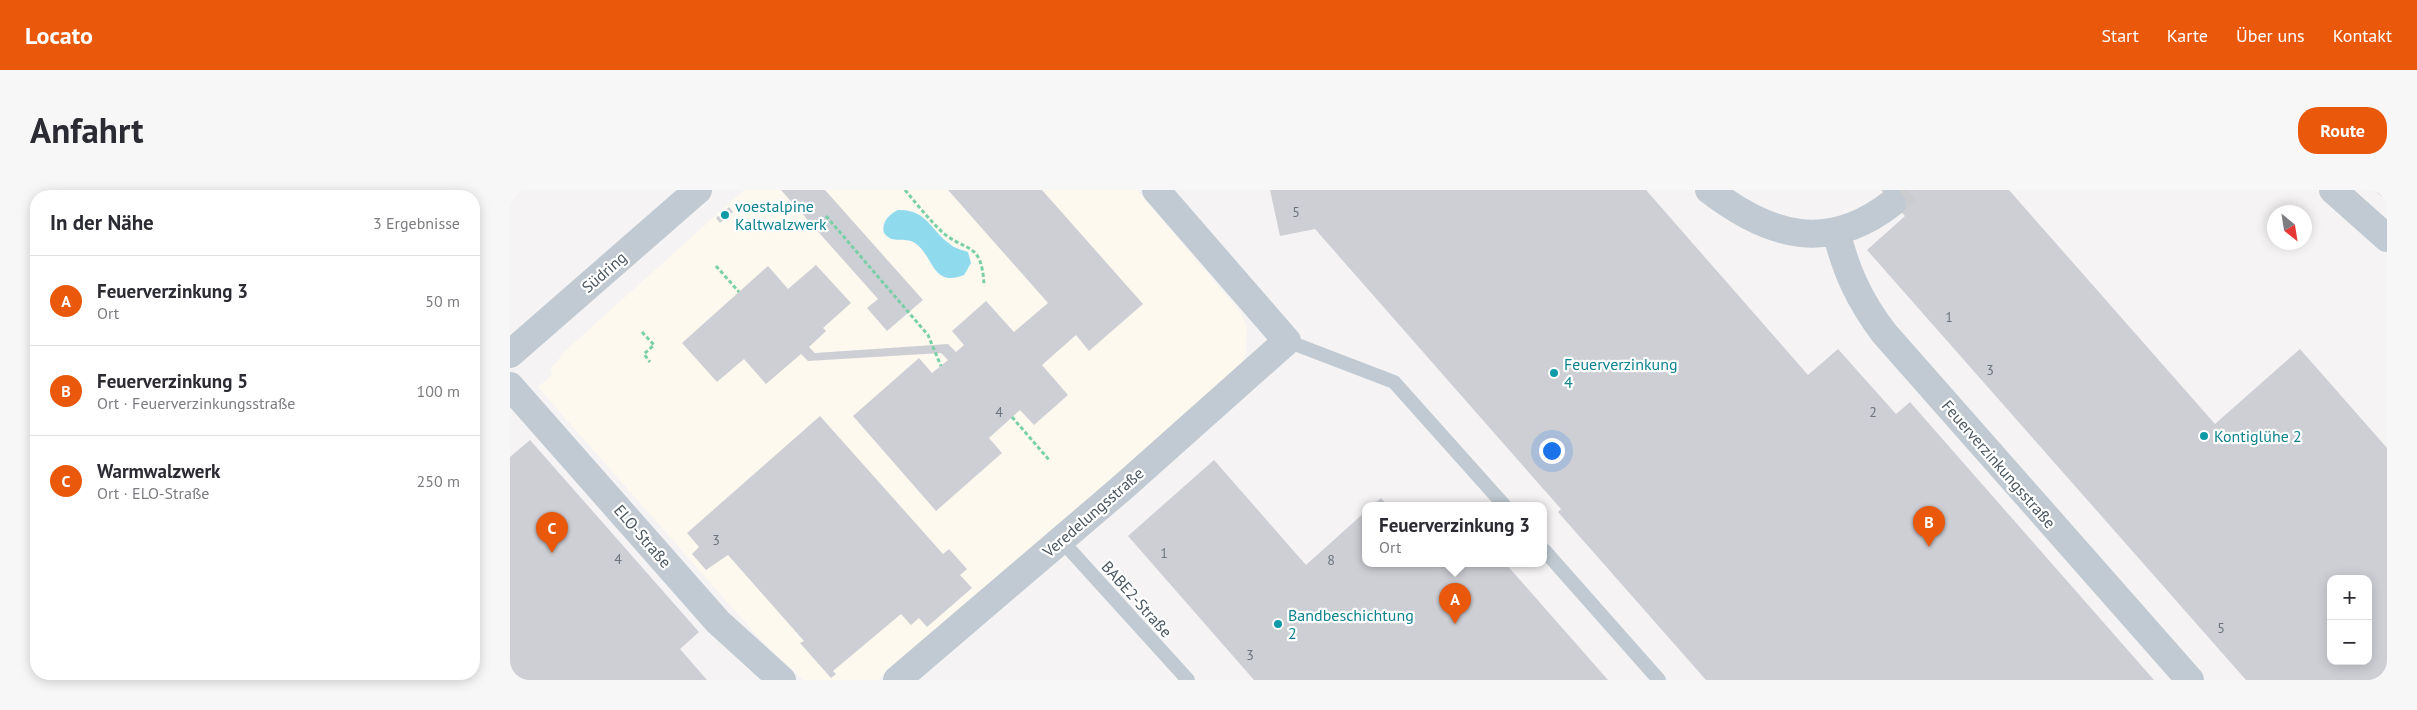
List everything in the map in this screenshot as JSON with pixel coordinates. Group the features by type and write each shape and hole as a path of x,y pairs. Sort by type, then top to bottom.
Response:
{"street":[{"name":"Südring","path":"510,354 698,190"},
{"path":"1156,190 1287,340"},
{"path":"1709,190 1750,218 1776,230 1808,233 1836,231 1860,224 1892,203"},
{"path":"2333,190 2387,238"},
{"name":"Feuerverzinkungsstraße","path":"1836,231 1854,287 1866,309 1884,333 2190,680"},
{"name":"Veredelungsstraße","path":"896,680 1061,540 1287,340"},
{"name":"ELO-Straße","path":"510,386 718,622 782,680"}],"lane":[{"path":"1287,340 1394,382 1501,502"},
{"name":"BABE2-Straße","path":"1061,540 1188,680"},
{"path":"1547,553 1660,680"}],"path":[{"path":"905,190 938,228 971,249 980,259 984,286"},
{"path":"826,216 928,336 941,366"},
{"path":"716,266 739,292"},
{"path":"642,332 654,344 644,354 650,362"},
{"path":"1012,417 1050,461"}],"shaded area":[{"path":"744,190 1137,190 1241,313 1247,328 1246,351 1241,366 1071,516 878,680 803,680 760,639 538,387 553,374 550,370 565,351"}],"water":[{"path":"898,210 916,213 952,245 968,252 971,263 964,275 953,278 939,274 915,243 887,237 883,229 885,222 889,216"}],"building":[{"path":"781,190 825,190 923,300 887,331 867,308 878,299"},
{"path":"948,190 1042,190 1143,304 1089,351 1076,335 1042,365 1068,395 1034,425 1020,410 989,438 1002,453 936,511 853,416 919,358 932,373 948,360 941,353 808,361 801,354 766,384 744,359 717,382 682,343 768,266 788,289 816,265 851,303 823,328 826,331 809,347 815,353 948,344 956,352 964,345 952,331 986,301 1014,332 1048,303"},
{"path":"1270,190 1646,190 1808,375 1838,349 1896,414 1910,402 2154,680 1706,680 1558,512 1561,509 1315,229 1280,236"},
{"name":"Kontiglühe 2","path":"1881,190 2009,190 2215,424 2300,349 2387,448 2387,680 2246,680 1867,250 1905,216"},
{"name":"voestalpine Kaltwalzwerk","path":"729,207 733,212 720,223 716,218"},
{"path":"820,416 943,554 949,549 967,569 960,575 972,588 927,627 919,618 911,625 901,614 833,671 836,674 831,678 800,643 804,641 728,555 706,570 692,554 699,547 687,533"},
{"path":"530,440 699,632 680,649 707,680 510,680 510,457"},
{"path":"1214,460 1306,565 1362,515 1362,567 1509,567 1608,680 1254,680 1128,536"},
{"path":"1381,498 1384,502 1376,502"}],"tunnel":[{"path":"1892,203 1907,190"}],"railway":[{"path":"2377,190 2387,198"}],"place":[{"name":"voestalpine Kaltwalzwerk","path":"725,215"},
{"name":"Feuerverzinkung 4","path":"1554,373"},
{"name":"Kontiglühe 2","path":"2204,436"},
{"name":"Feuerverzinkung 5","path":"1929,547"},
{"name":"Warmwalzwerk","path":"552,553"},
{"name":"Bandbeschichtung 2","path":"1278,624"},
{"name":"Feuerverzinkung 3","path":"1455,624"}]}
